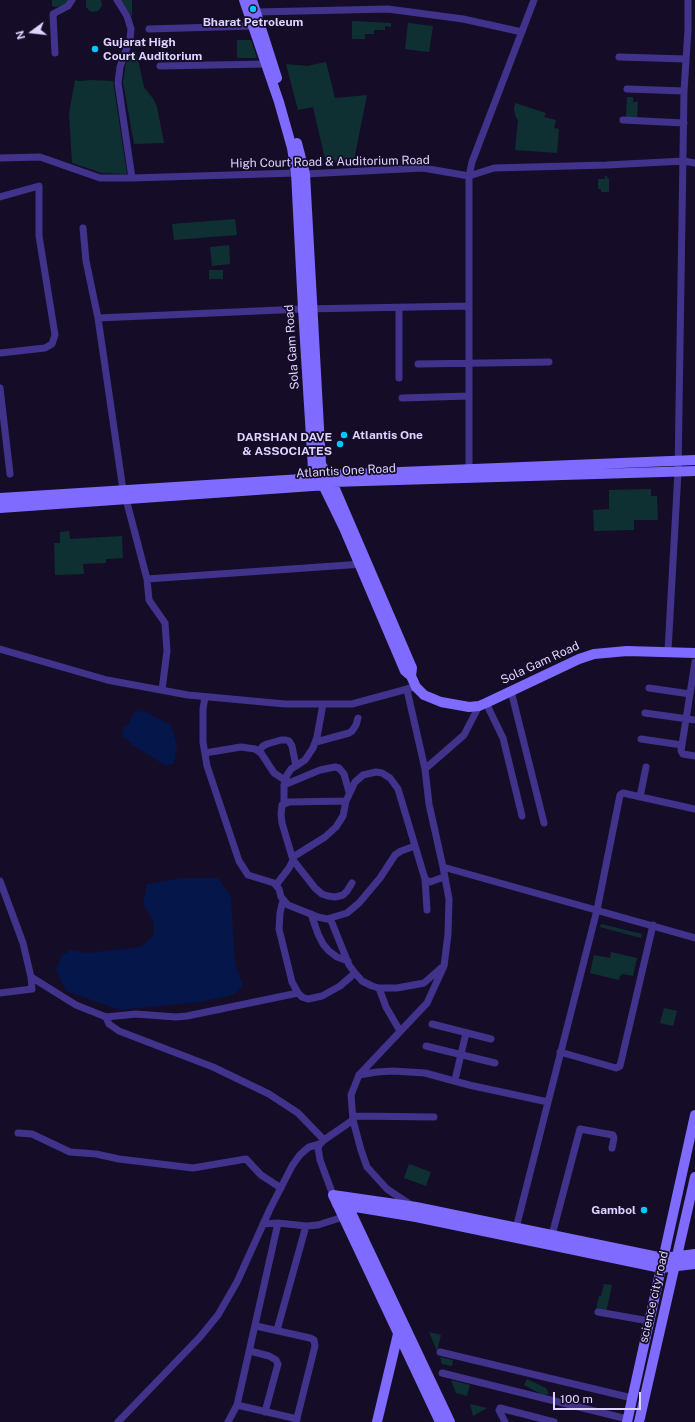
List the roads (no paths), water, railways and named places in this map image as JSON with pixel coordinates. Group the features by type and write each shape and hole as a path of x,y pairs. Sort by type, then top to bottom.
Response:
{"street":[{"path":"55,53 53,14 68,6 72,0"},
{"path":"117,0 127,16 131,29 130,39 120,67 118,83 132,178"},
{"name":"Sola Gam Road","path":"244,0 301,173"},
{"name":"Sola Gam Road","path":"252,0 273,63 301,173 313,469 325,480 412,668 412,688 441,702 469,707 482,704 594,654 627,651 668,651 695,653"},
{"path":"469,470 469,176 472,162 534,0"},
{"path":"668,651 678,472 684,91 686,59 691,30 690,1"},
{"path":"256,12 388,10 463,19 522,32"},
{"path":"149,29 253,26"},
{"path":"619,57 686,59"},
{"path":"160,66 266,64"},
{"path":"627,89 684,91"},
{"path":"624,120 684,123"},
{"name":"High Court Road & Auditorium Road","path":"0,158 40,157 100,178 301,173 423,168 469,176 494,168 684,161 695,163"},
{"path":"0,197 39,186 39,236 55,336 52,344 45,348 0,353"},
{"path":"83,228 86,261 98,318 124,494 147,579 149,600 165,623 167,651 162,690"},
{"path":"98,318 307,309 469,306"},
{"path":"399,308 399,378"},
{"path":"418,364 549,362"},
{"path":"0,388 10,474"},
{"path":"402,398 469,396"},
{"name":"Atlantis One Road","path":"0,498 124,494 469,470 695,460"},
{"name":"Atlantis One Road","path":"325,480 695,471"},
{"name":"Atlantis One Road","path":"0,508 124,494"},
{"path":"147,579 363,564"},
{"path":"0,649 107,680 205,697 285,704 352,704 412,688 429,804 449,899 448,934 444,966 427,1003 359,1075 351,1095 353,1118 367,1167 387,1189 416,1207"},
{"path":"695,662 692,692 681,751 683,754 695,756"},
{"path":"649,688 692,692"},
{"path":"511,691 544,823"},
{"path":"205,697 203,722 203,742 205,753 239,861 248,875 274,883 283,900 288,905 318,917 330,918 347,913 354,909 380,878 395,856 401,851 415,846"},
{"path":"323,704 316,742 309,756 287,775 284,804 282,807 282,823 293,858 315,888 322,894 335,897 343,895 352,883"},
{"path":"425,769 464,735 482,704 503,738 522,816"},
{"path":"645,713 695,720"},
{"path":"316,742 349,733 354,728 358,718"},
{"path":"640,739 682,745"},
{"path":"259,751 267,744 286,740 292,746 296,766"},
{"path":"205,753 241,747 259,751 274,773 285,783"},
{"path":"640,797 646,766"},
{"path":"285,783 320,770 335,767 339,768 344,774 350,792"},
{"path":"276,885 289,868 293,858 325,837 336,827 343,816 346,801 358,778 363,775 376,772 382,773 390,778 398,789 425,879 427,910"},
{"path":"516,1228 596,910 620,795 623,793 695,809"},
{"path":"284,804 289,802 346,801"},
{"path":"443,867 695,938"},
{"path":"425,879 430,882 444,877"},
{"path":"0,880 23,943 31,977 32,989 0,993"},
{"path":"283,900 280,912 280,929 292,982 298,993 302,997 308,999 322,996 340,986 355,974"},
{"path":"311,914 323,944 337,957 348,961"},
{"path":"330,918 355,974 362,981 372,986 379,988 397,988 424,983 444,966"},
{"path":"560,1052 616,1068 620,1066 653,925"},
{"path":"31,977 76,1005 106,1017 136,1014 176,1016 196,1015 222,1008 298,993"},
{"path":"379,988 386,1007 400,1031"},
{"path":"106,1017 109,1024 119,1031 213,1067 279,1100 298,1113 317,1144 320,1160 450,1422"},
{"path":"432,1024 491,1039"},
{"path":"455,1080 466,1033"},
{"path":"426,1046 495,1063"},
{"path":"359,1075 377,1072 410,1071 425,1073 548,1102"},
{"path":"442,1372 627,1421 695,1115"},
{"path":"118,1422 200,1337 218,1315 237,1282 263,1224 298,1156 353,1118 434,1117"},
{"path":"552,1235 578,1130 582,1128 613,1135 614,1138 612,1148"},
{"path":"18,1133 32,1134 70,1152 96,1154 119,1159 193,1168 246,1158 261,1175 281,1188"},
{"name":"science city road","path":"638,1422 695,1177"},
{"path":"340,1200 416,1217 662,1263 676,1261 695,1254"},
{"path":"340,1200 416,1207 552,1235 662,1263"},
{"path":"340,1200 343,1217 440,1422"},
{"path":"263,1224 278,1223 306,1226 318,1225 343,1217"},
{"path":"228,1422 237,1405 278,1223"},
{"path":"277,1330 306,1226"},
{"path":"676,1261 695,1264"},
{"path":"598,1312 649,1321"},
{"path":"237,1405 297,1421 315,1342 310,1338 256,1326"},
{"path":"377,1422 398,1334"},
{"path":"250,1351 269,1356 276,1360 278,1364 265,1412"},
{"path":"440,1352 632,1398"},
{"path":"505,1422 500,1408 554,1422"}],"place":[{"name":"Bharat Petroleum","path":"253,9"},
{"name":"Gujarat High Court Auditorium","path":"95,49"},
{"name":"Atlantis One","path":"344,435"},
{"name":"DARSHAN DAVE & ASSOCIATES","path":"340,444"},
{"name":"Gambol","path":"644,1210"}]}
